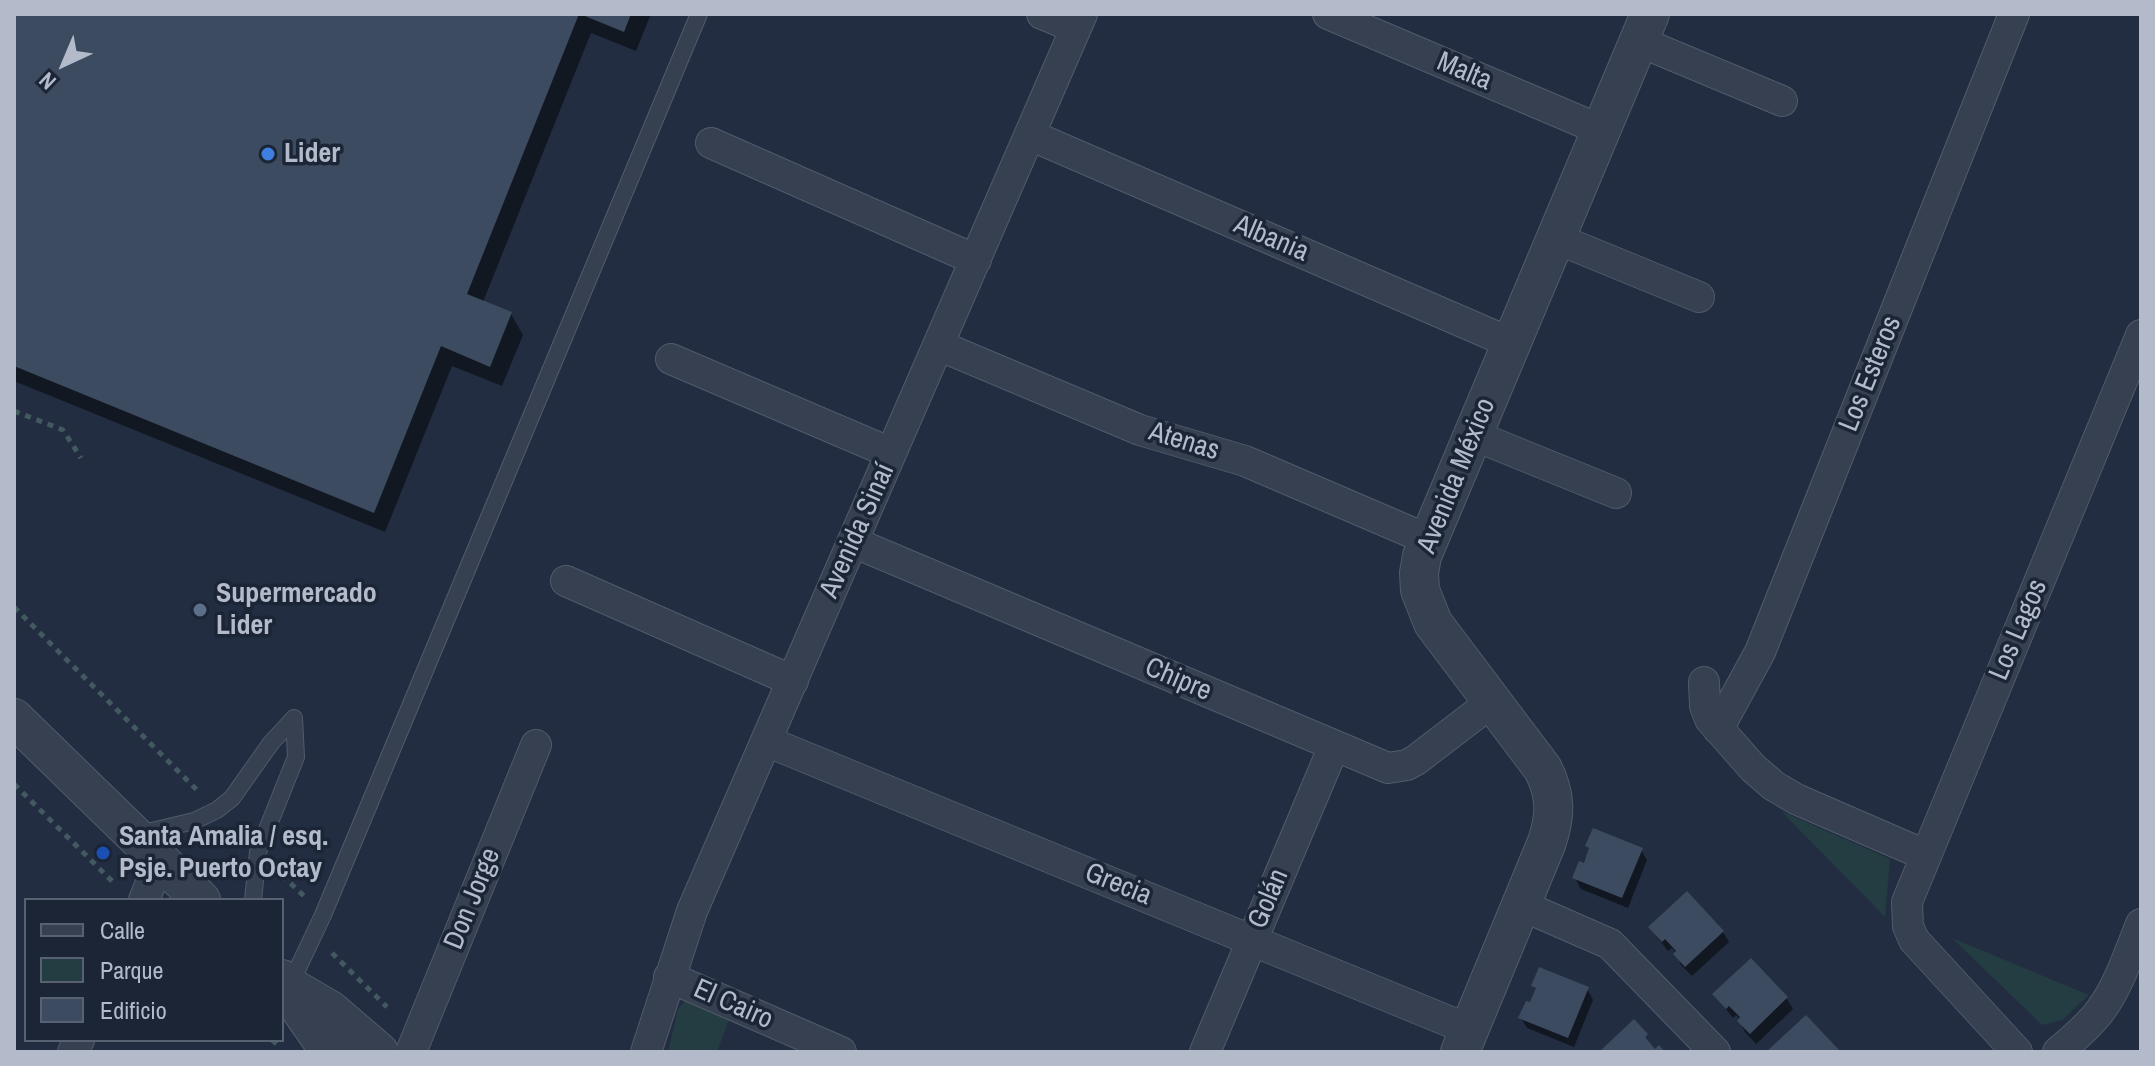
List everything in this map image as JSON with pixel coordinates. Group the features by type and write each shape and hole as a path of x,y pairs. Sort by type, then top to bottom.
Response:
{"street":[{"path":"1042,14 1079,21"},
{"name":"Malta","path":"1328,14 1601,130"},
{"name":"Los Esteros","path":"1718,729 1760,652 2014,14"},
{"name":"Avenida Sinaí","path":"646,1052 692,911 1079,21"},
{"path":"1644,27 1782,101"},
{"name":"Avenida México","path":"1465,1041 1552,827 1555,796 1543,769 1433,623 1424,607 1419,573 1429,540 1644,27"},
{"name":"Albania","path":"1030,135 1511,343"},
{"path":"711,143 976,260"},
{"path":"1555,238 1699,297"},
{"name":"Los Lagos","path":"2017,1052 1914,940 1908,926 1907,902 2141,335"},
{"name":"Atenas","path":"938,345 1140,430 1245,461 1429,540"},
{"path":"671,359 891,453"},
{"path":"1473,435 1616,493"},
{"name":"Chipre","path":"853,542 1388,768 1407,765 1493,701"},
{"path":"566,581 793,681"},
{"path":"1704,682 1705,706 1718,729 1774,786 1796,799 1925,855"},
{"path":"14,718 199,898"},
{"name":"Grecia","path":"766,741 1252,940 1465,1041"},
{"name":"Don Jorge","path":"411,1052 536,745"},
{"name":"Golán","path":"1205,1052 1334,746"},
{"path":"132,895 147,848"},
{"path":"1521,905 1610,944 1715,1052"},
{"path":"2058,1052 2101,1010 2141,924"},
{"name":"El Cairo","path":"669,977 841,1052"},
{"path":"286,983 330,1052"},
{"path":"286,983 330,1010 379,1052"}],"lane":[{"path":"286,983 323,915 699,14"},
{"path":"147,848 217,810 232,798 271,743 294,718 296,757 258,852 253,898"}],"path":[{"path":"14,411 63,430 81,458"},
{"path":"14,784 132,895"}],"green space":[{"path":"1781,811 1890,859 1885,917"},
{"path":"1952,938 2089,995 2062,1020 2042,1025"},
{"path":"688,998 732,1011 717,1052 668,1052 678,1009"}],"building":[{"name":"Lider","path":"14,14 579,14 467,294 512,312 490,367 441,346 374,513 14,366"},
{"path":"580,14 631,14 624,32"},
{"path":"1593,828 1643,848 1622,898 1572,878 1579,861 1584,863 1589,848 1585,846"},
{"path":"1687,891 1724,931 1685,967 1665,939 1662,942 1648,927"},
{"path":"1751,958 1788,997 1750,1034 1737,1021 1740,1017 1729,1006 1726,1009 1712,994"},
{"path":"1539,967 1589,987 1568,1038 1518,1018 1536,988 1531,986"},
{"path":"1806,1015 1841,1052 1766,1052"},
{"path":"1634,1019 1648,1034 1645,1037 1655,1049 1659,1045 1665,1052 1599,1052"}],"place":[{"name":"Lider","path":"268,154"},
{"name":"Supermercado Lider","path":"200,610"},
{"name":"Santa Amalia / esq. Psje. Puerto Octay","path":"103,853"}]}
